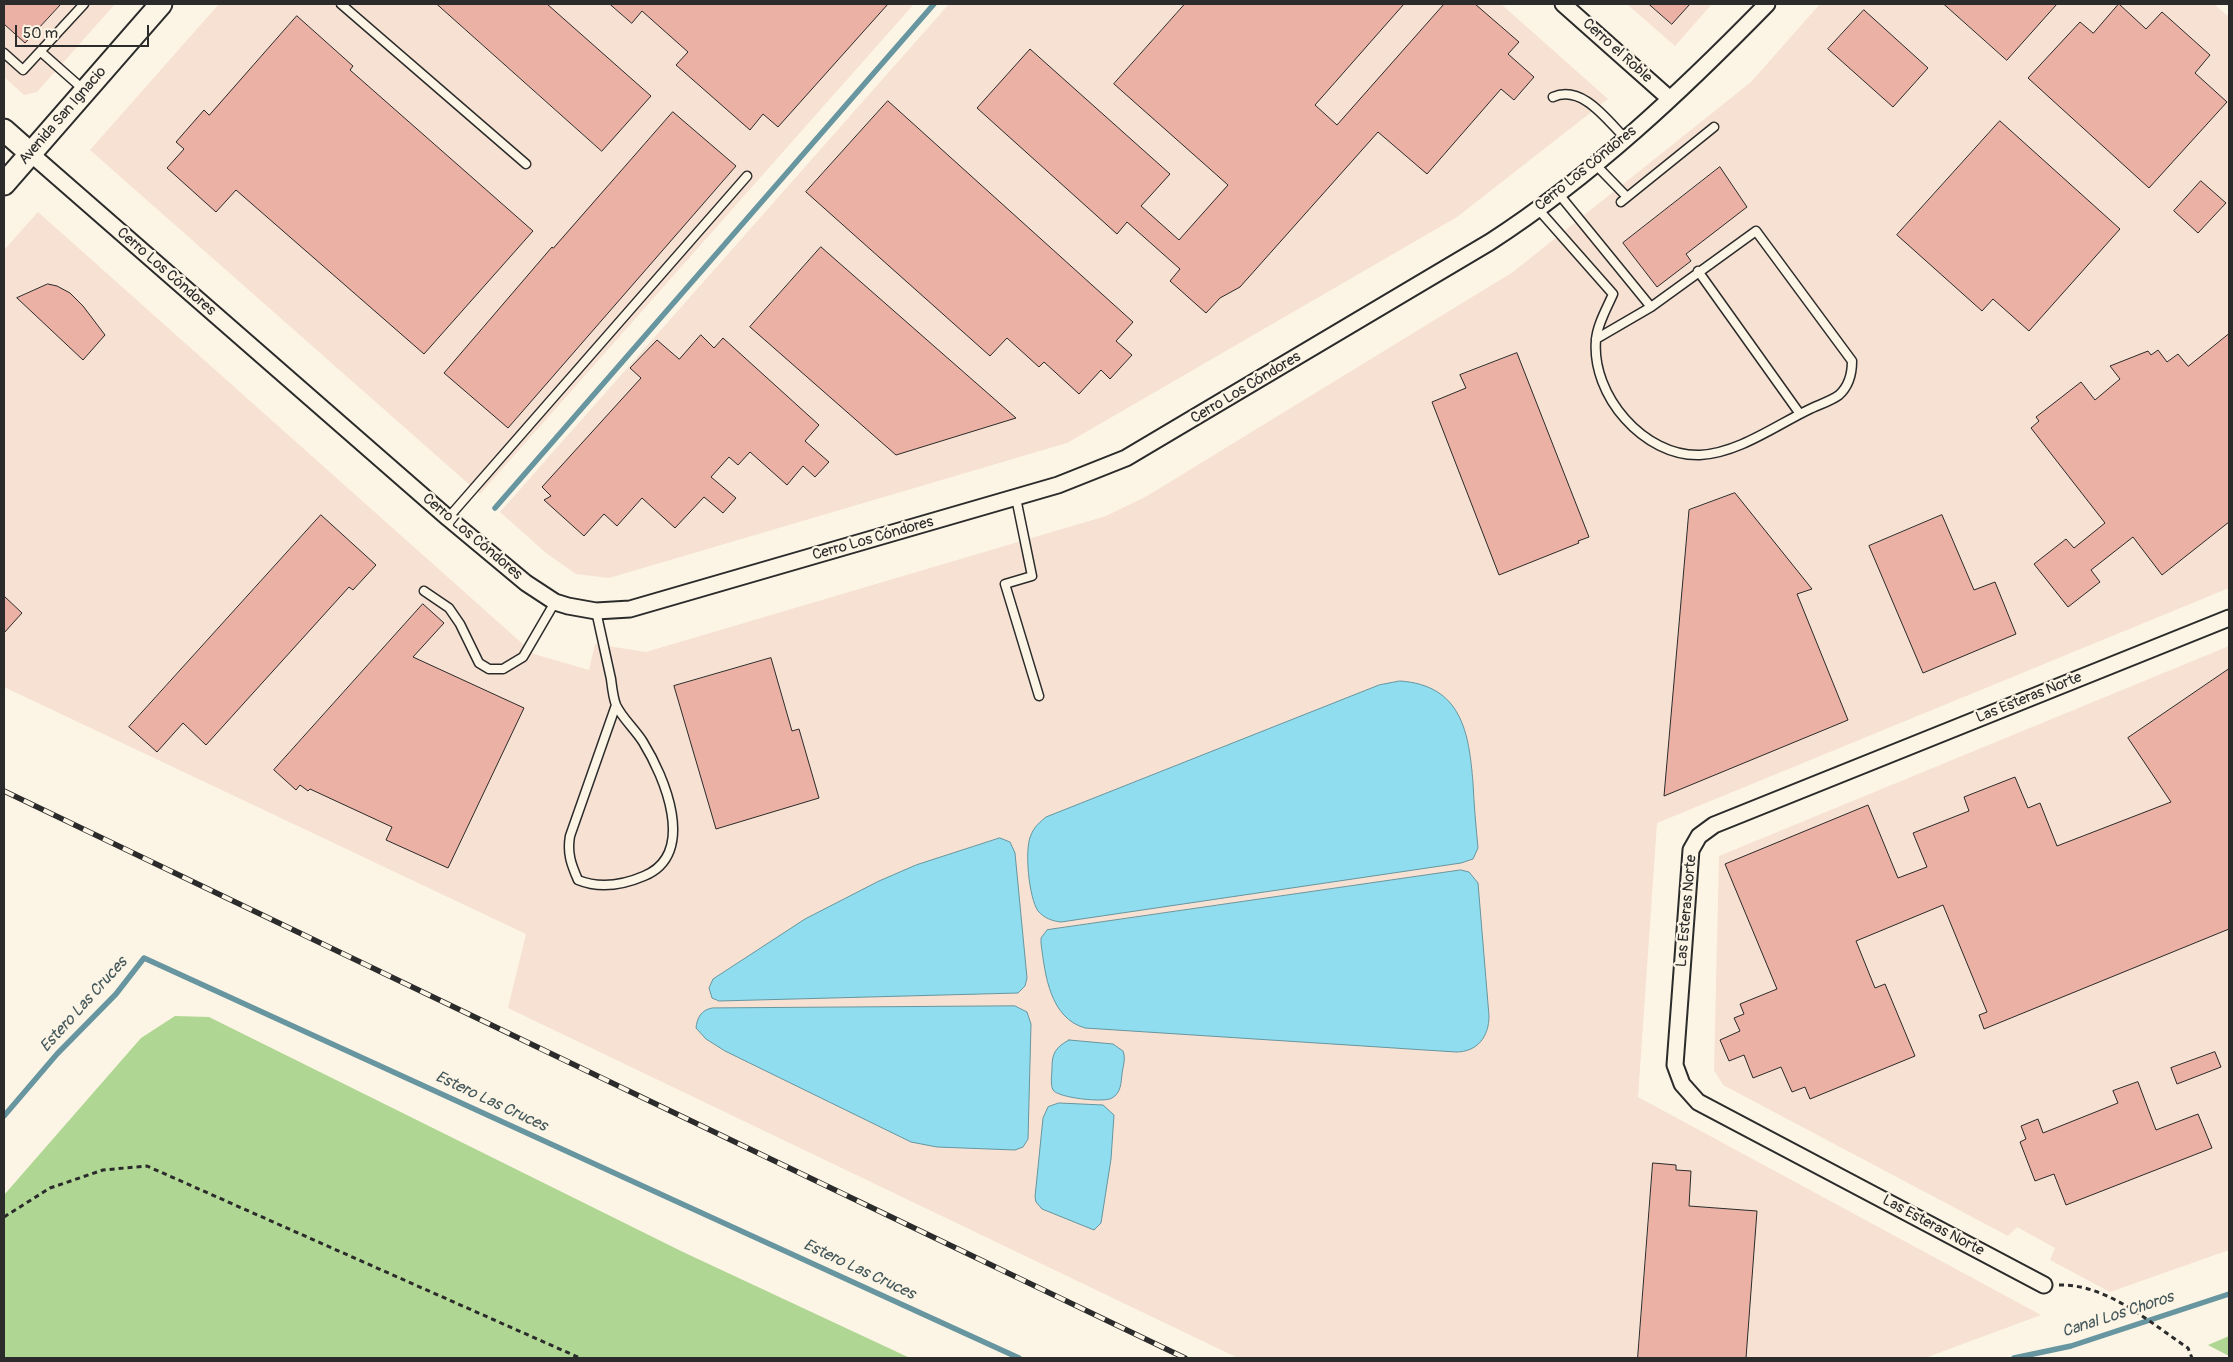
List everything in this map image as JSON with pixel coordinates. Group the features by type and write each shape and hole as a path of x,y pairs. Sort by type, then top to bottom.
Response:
{"main road":[{"name":"Avenida San Ignacio","path":"4,184 161,4"},
{"name":"Cerro Los Cóndores","path":"4,130 30,153"}],"street":[{"name":"Cerro el Roble","path":"1563,4 1670,99"},
{"name":"Cerro Los Cóndores","path":"30,153 448,518 526,583 555,602 596,611 630,609 1016,498 1089,475 1126,458 1490,242 1538,209 1595,164 1670,99 1767,4"},
{"name":"Las Esteras Norte","path":"2044,1285 1698,1102 1682,1084 1675,1065 1691,850 1699,836 1714,825 2229,618"}],"lane":[{"path":"4,53 23,70 84,4"},
{"path":"342,4 526,164"},
{"path":"41,52 85,90"},
{"path":"1553,98 1562,93 1576,96 1595,106 1626,138"},
{"path":"1595,164 1624,199 1714,127"},
{"path":"448,518 747,176"},
{"path":"1558,193 1651,307"},
{"path":"1538,209 1613,294 1596,339 1598,368 1608,395 1622,416 1663,449 1699,455 1728,450 1839,394 1852,376 1852,360 1756,231 1651,307 1596,339"},
{"path":"1698,272 1800,414"},
{"path":"1016,498 1032,576 1005,584 1039,696"},
{"path":"424,591 449,608 460,624 479,663 489,669 503,669 523,657 555,602"},
{"path":"596,611 616,705 643,742 666,790 674,823 670,850 659,867 645,876 615,885 592,886 578,880 569,861 567,849 616,705"}],"path":[{"path":"4,1217 50,1188 103,1170 147,1166 580,1358"},
{"path":"2044,1285 2078,1286 2112,1298 2188,1348 2192,1358"}],"shaded area":[{"path":"4,4 115,4 37,92 24,95 4,77"},
{"path":"219,4 914,4 480,494 90,150"},
{"path":"949,4 1501,4 1608,99 1457,217 1067,443 609,578 576,574 546,553 500,512"},
{"path":"1627,4 1712,4 1675,46"},
{"path":"1820,4 2214,4 2229,17 2229,588 1657,823 1638,1097 2041,1315 1925,1358 1238,1358 508,1008 526,934 4,687 4,250 38,212 534,654 589,670 595,644 646,652 1106,516 1147,496 1513,272 1751,82"},
{"path":"2229,646 2229,1250 2110,1292 2050,1260 2055,1248 2017,1227 2008,1236 1723,1085 1714,1070 1719,856"}],"green space":[{"path":"175,1016 209,1017 683,1252 910,1358 4,1358 4,1195 141,1038"},
{"path":"2229,1336 2229,1356 2208,1345"}],"water":[{"path":"1400,681 1421,684 1437,692 1449,702 1458,715 1469,747 1471,764 1478,848 1473,859 1461,863 1061,922 1048,919 1038,911 1032,896 1028,873 1028,851 1032,832 1046,817 1379,685"},
{"path":"1000,838 1010,842 1015,853 1027,978 1025,986 1018,993 719,1001 712,998 709,988 713,979 805,919 879,881 916,865"},
{"path":"1461,870 1469,872 1478,883 1489,1016 1484,1037 1476,1046 1463,1051 1085,1028 1073,1023 1064,1015 1051,994 1047,981 1041,938 1047,930"},
{"path":"1015,1006 1027,1012 1031,1024 1028,1139 1023,1147 1015,1150 937,1147 911,1142 725,1051 706,1039 696,1028 700,1015 712,1008"},
{"path":"1069,1040 1113,1044 1123,1051 1124,1060 1121,1084 1115,1096 1101,1100 1082,1099 1063,1095 1053,1090 1051,1079 1054,1054 1061,1045"},
{"path":"1059,1103 1103,1105 1114,1115 1111,1159 1101,1223 1094,1230 1042,1209 1036,1202 1043,1118 1048,1107"}],"building":[{"path":"4,4 61,4 25,43 4,24"},
{"path":"437,4 547,4 651,96 602,151"},
{"path":"610,4 888,4 778,127 763,114 750,130 676,65 688,52 642,11 632,23"},
{"path":"1185,4 1404,4 1315,105 1337,125 1444,4 1475,4 1519,42 1508,54 1534,77 1514,100 1501,89 1427,174 1378,132 1240,287 1220,298 1206,313 1170,281 1180,269 1127,222 1117,234 977,108 1030,49 1170,174 1141,206 1179,240 1228,185 1114,84"},
{"path":"1649,4 1690,4 1672,24"},
{"path":"1944,4 2057,4 2007,60"},
{"path":"2119,4 2146,29 2162,12 2210,55 2195,73 2227,102 2149,188 2028,78 2080,22 2093,33"},
{"path":"1864,10 1928,68 1893,107 1828,49"},
{"path":"297,16 353,66 350,70 533,231 424,354 236,190 216,212 167,168 184,149 176,142 204,110 209,115"},
{"path":"888,101 1133,322 1116,341 1132,355 1110,379 1101,370 1079,394 1044,362 1039,367 1007,338 990,356 806,192"},
{"path":"673,112 736,166 508,428 444,373 552,247"},
{"path":"2000,121 2120,229 2029,331 1993,299 1982,311 1897,235"},
{"path":"1720,167 1747,207 1686,254 1691,261 1657,287 1623,243"},
{"path":"2201,181 2226,203 2198,233 2174,211"},
{"path":"821,247 1016,418 896,455 750,327"},
{"path":"48,284 57,286 70,293 83,306 105,335 83,360 17,298"},
{"path":"2229,334 2229,522 2162,575 2133,537 2091,570 2100,582 2068,607 2034,564 2066,539 2074,548 2105,523 2031,428 2039,421 2036,417 2081,382 2095,400 2120,379 2110,366 2148,351 2151,355 2158,350 2167,362 2178,354 2188,366"},
{"path":"701,335 714,348 723,338 819,425 805,441 829,462 815,477 803,466 787,485 750,452 738,465 729,457 711,477 736,498 723,513 704,497 675,528 642,498 617,526 604,514 584,536 544,500 551,496 542,487 641,378 630,368 657,340 679,359"},
{"path":"1517,353 1589,537 1578,541 1579,543 1499,575 1432,402 1466,388 1460,375"},
{"path":"1735,493 1812,589 1797,594 1848,720 1664,796 1689,510"},
{"path":"321,515 376,565 353,590 349,587 206,745 183,723 157,752 129,727"},
{"path":"1942,515 1974,590 1995,582 2016,634 1923,673 1869,546"},
{"path":"4,596 22,613 4,633"},
{"path":"423,604 444,623 413,657 524,708 448,868 386,840 392,827 310,789 308,791 300,785 296,790 274,770"},
{"path":"771,658 792,731 799,729 819,798 716,829 674,686"},
{"path":"2229,669 2229,929 1984,1029 1979,1015 1987,1012 1943,905 1856,941 1875,988 1885,984 1915,1056 1810,1099 1805,1087 1792,1092 1781,1067 1753,1078 1744,1055 1729,1061 1720,1040 1740,1031 1734,1018 1744,1014 1740,1004 1777,989 1725,864 1868,805 1898,878 1927,867 1913,833 1969,811 1964,797 2015,777 2028,808 2040,803 2057,846 2171,802 2128,738"},
{"path":"2215,1052 2221,1067 2177,1084 2171,1068"},
{"path":"2138,1082 2156,1130 2198,1114 2212,1148 2066,1205 2054,1174 2035,1181 2020,1142 2026,1139 2021,1126 2038,1119 2043,1133 2118,1103 2113,1091"},
{"path":"1653,1163 1676,1165 1676,1170 1691,1171 1689,1206 1757,1211 1746,1358 1638,1358"}],"waterway":[{"path":"495,508 934,4"},
{"name":"Estero Las Cruces","path":"4,1116 57,1054 116,994 144,958 1019,1358"},
{"name":"Canal Los Choros","path":"2014,1358 2071,1346 2229,1294"}],"railway":[{"path":"4,791 1185,1358"}]}
